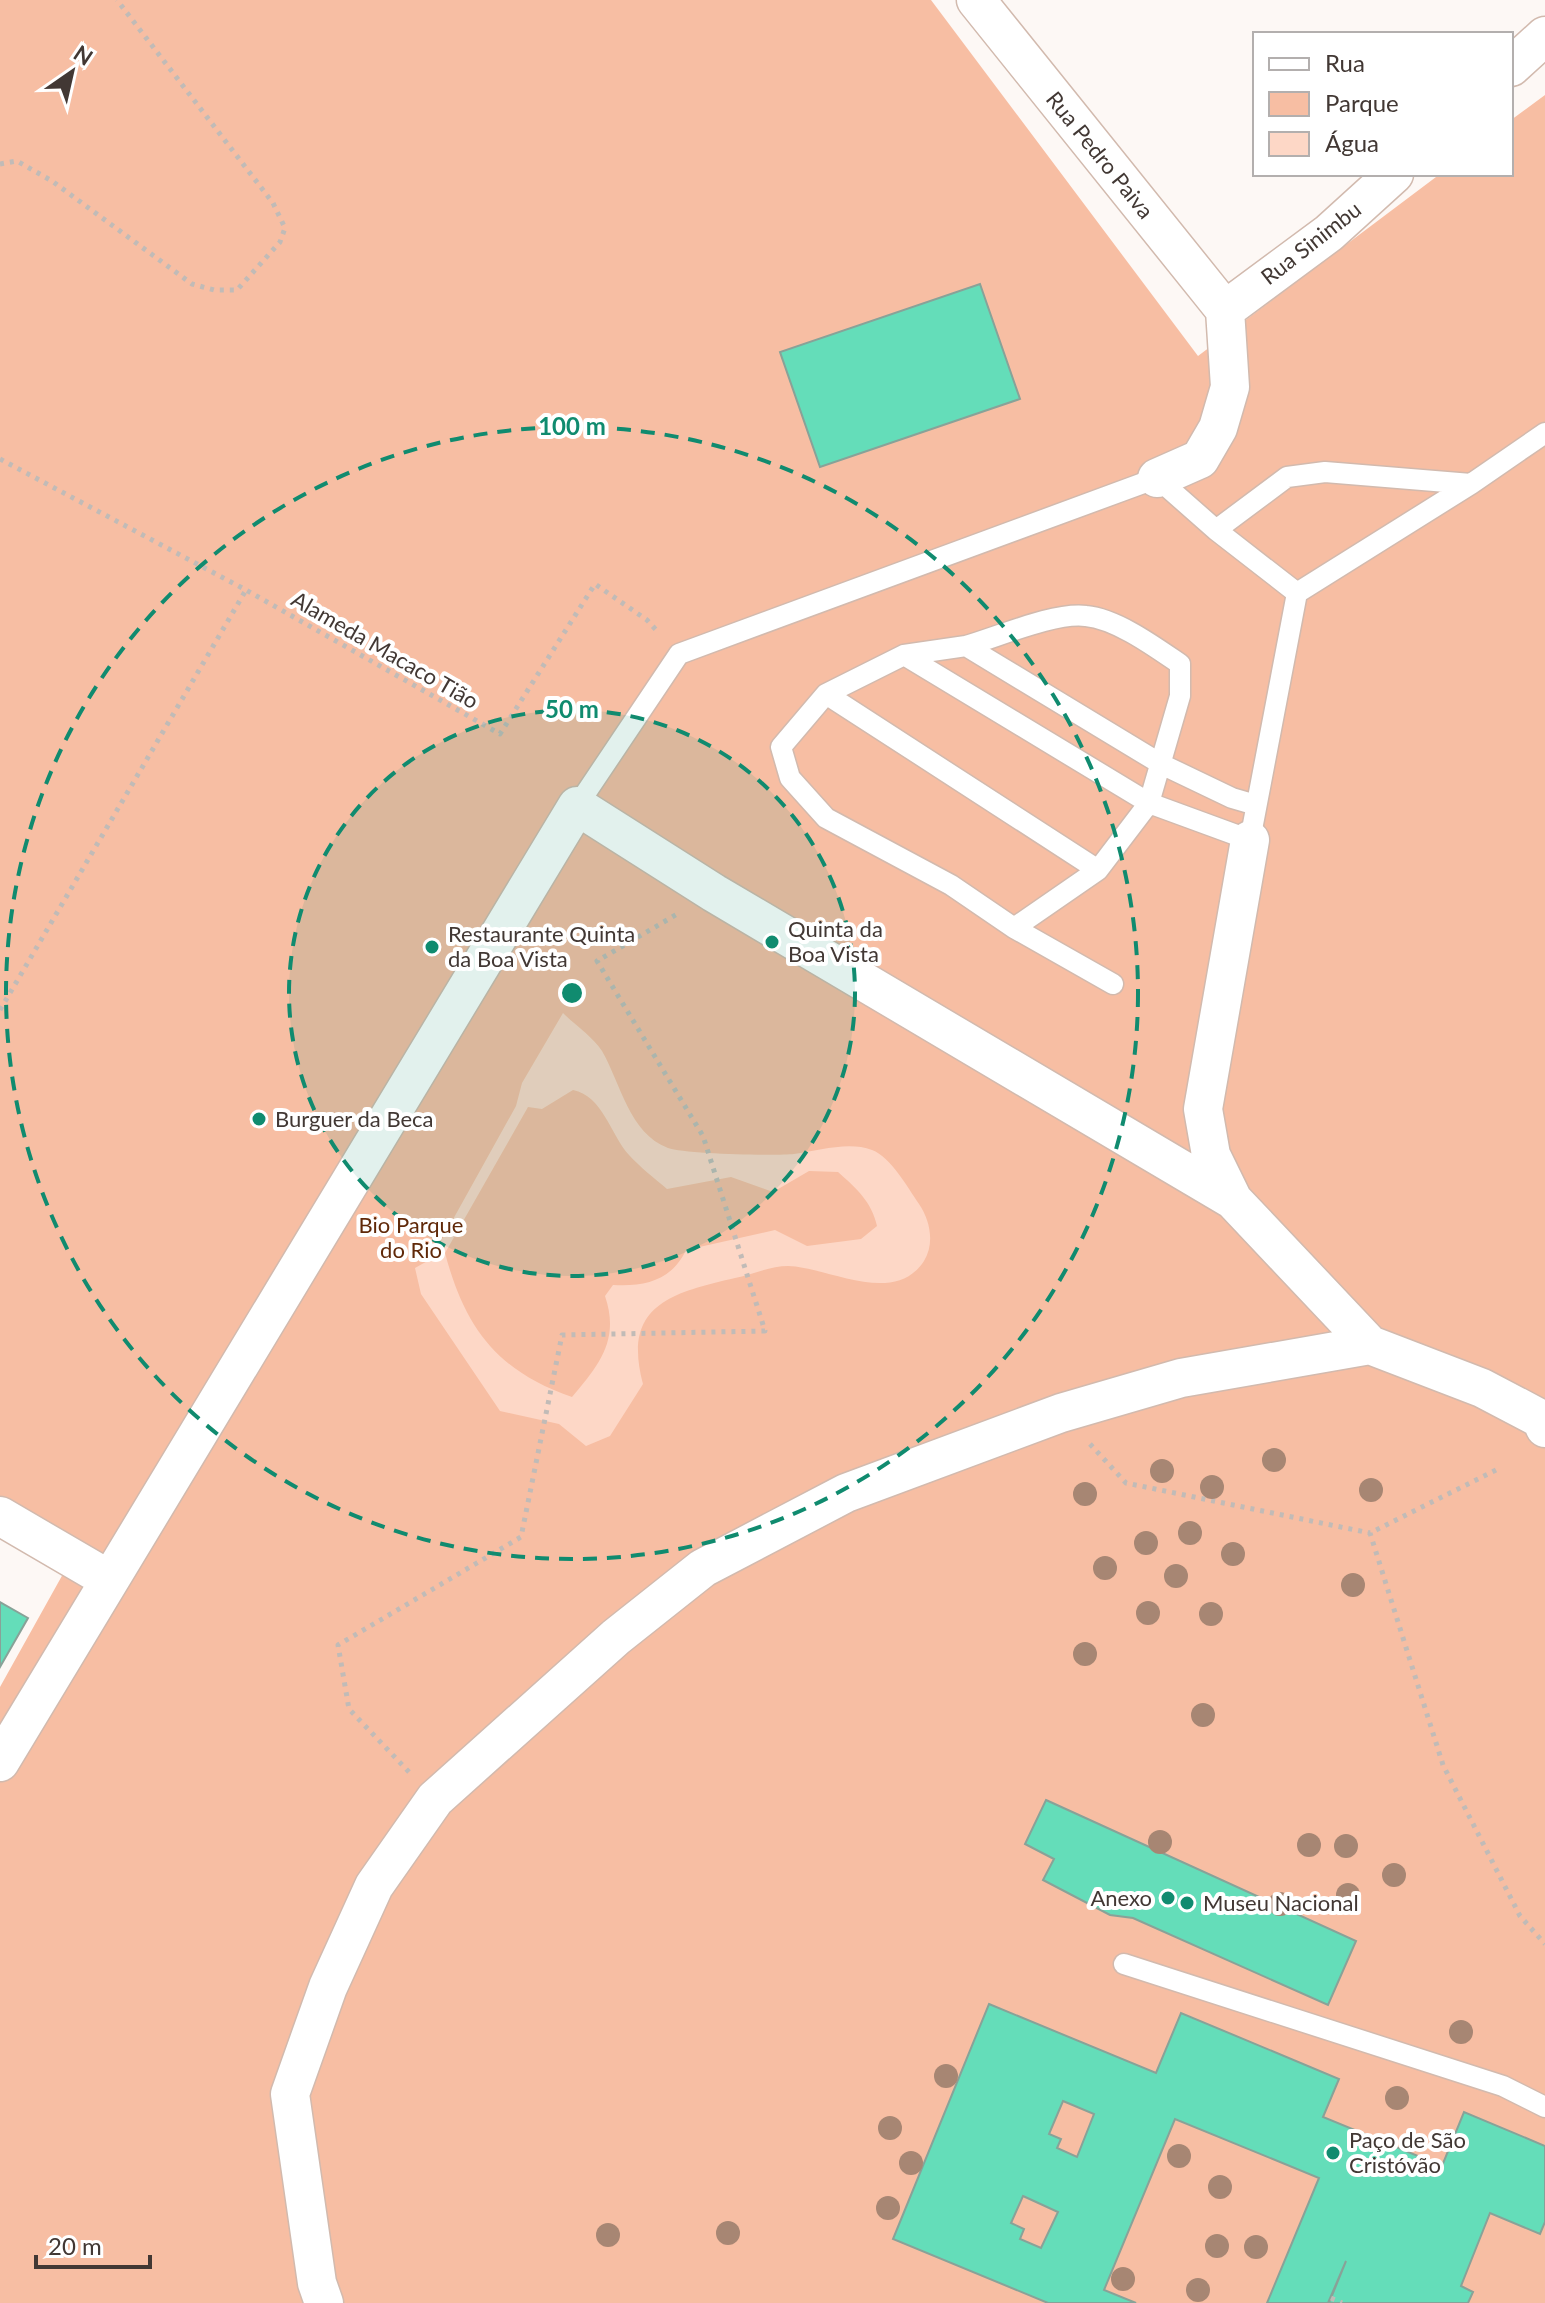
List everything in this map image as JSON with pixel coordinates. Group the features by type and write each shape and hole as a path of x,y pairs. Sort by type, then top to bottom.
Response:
{"street":[{"name":"Rua Pedro Paiva","path":"976,0 1225,310"},
{"path":"1513,65 1545,36"},
{"name":"Rua Sinimbu","path":"1225,310 1329,233 1392,176"},
{"path":"1157,478 1200,459 1218,428 1230,387 1225,310"},
{"path":"0,1762 577,806 714,893 1233,1200 1370,1345 1482,1388 1544,1422"},
{"path":"1233,1200 1211,1155 1203,1109 1253,822"},
{"path":"324,2303 317,2283 290,2094 328,1987 374,1886 435,1799 616,1637 703,1568 846,1493 1061,1413 1181,1378 1370,1345"},
{"path":"0,1516 108,1579"}],"lane":[{"path":"1253,822 1297,593 1471,484 1545,433"},
{"path":"1216,530 1287,477 1325,472 1471,484"},
{"path":"577,806 679,654 1157,478 1216,530 1297,593"},
{"path":"1014,928 1098,870 1149,803 1180,696 1180,664 1134,634 1087,616 1055,620 966,646 904,655 826,694 781,747 790,778 826,818 951,885 1014,928 1113,984"},
{"path":"966,646 1161,764 1232,798 1253,822"},
{"path":"904,655 1149,803 1253,822"},
{"path":"826,694 1098,870"},
{"path":"1124,1964 1503,2086 1545,2107"}],"path":[{"path":"0,164 17,161 52,181 192,284 214,290 237,290 280,242 285,228 273,203 117,0"},
{"name":"Alameda Macaco Tião","path":"0,459 246,590 500,734 595,584 647,620 679,654"},
{"path":"0,1010 246,590"},
{"path":"435,1799 349,1709 338,1645 521,1537 562,1335 765,1331 703,1136 597,961 714,893"},
{"path":"1061,1413 1126,1483 1370,1533 1496,1470"},
{"path":"1370,1533 1443,1765 1520,1916 1545,1944"},
{"path":"1331,2298 1342,2303"}],"green space":[{"name":"Quinta da Boa Vista","path":"0,0 931,0 1198,356 1437,176 1513,176 1513,119 1545,95 1545,2303 0,2303 0,1687 68,1565 0,1527"}],"water":[{"path":"563,1013 602,1051 628,1106 644,1131 668,1148 769,1155 853,1146 879,1154 898,1174 923,1210 930,1232 924,1261 911,1274 896,1281 878,1283 781,1266 690,1290 672,1298 657,1307 646,1320 639,1337 638,1358 643,1384 610,1436 586,1446 559,1424 500,1411 421,1294 415,1268 431,1259 516,1106 522,1083","holes":["573,1090 583,1094 599,1108 629,1155 667,1189 731,1177 773,1192 809,1171 838,1172 867,1203 877,1226 861,1239 807,1246 775,1230 686,1250 673,1268 656,1280 636,1285 613,1285 605,1296 610,1326 608,1339 591,1374 572,1397 546,1386 504,1360 474,1325 453,1280 445,1253 528,1107 542,1109"]}],"building":[{"path":"980,284 1020,399 820,467 780,352"},
{"path":"0,1602 28,1618 0,1667"},
{"name":"Anexo","path":"1046,1800 1356,1941 1328,2005 1133,1918 1110,1915 1043,1880 1054,1859 1025,1844"},
{"name":"Paço de São Cristóvão","path":"989,2004 1156,2073 1181,2013 1339,2079 1323,2117 1442,2166 1464,2112 1545,2146 1545,2222 1540,2234 1490,2213 1461,2286 1473,2292 1468,2303 1329,2303 1346,2261 1328,2303 1267,2303 1319,2178 1175,2119 1104,2290 1136,2303 1048,2303 893,2239","holes":["1063,2101 1094,2114 1077,2157 1057,2148 1061,2139 1049,2134","1023,2196 1058,2212 1041,2248 1020,2239 1024,2229 1011,2223"]}],"place":[{"name":"Quinta da Boa Vista","path":"772,942"},
{"name":"Restaurante Quinta da Boa Vista","path":"432,947"},
{"name":"Burguer da Beca","path":"259,1119"},
{"name":"Anexo","path":"1168,1898"},
{"name":"Museu Nacional","path":"1187,1903"},
{"name":"Paço de São Cristóvão","path":"1333,2153"}],"park label":[{"name":"Bio Parque do Rio","path":"411,1238"}]}
